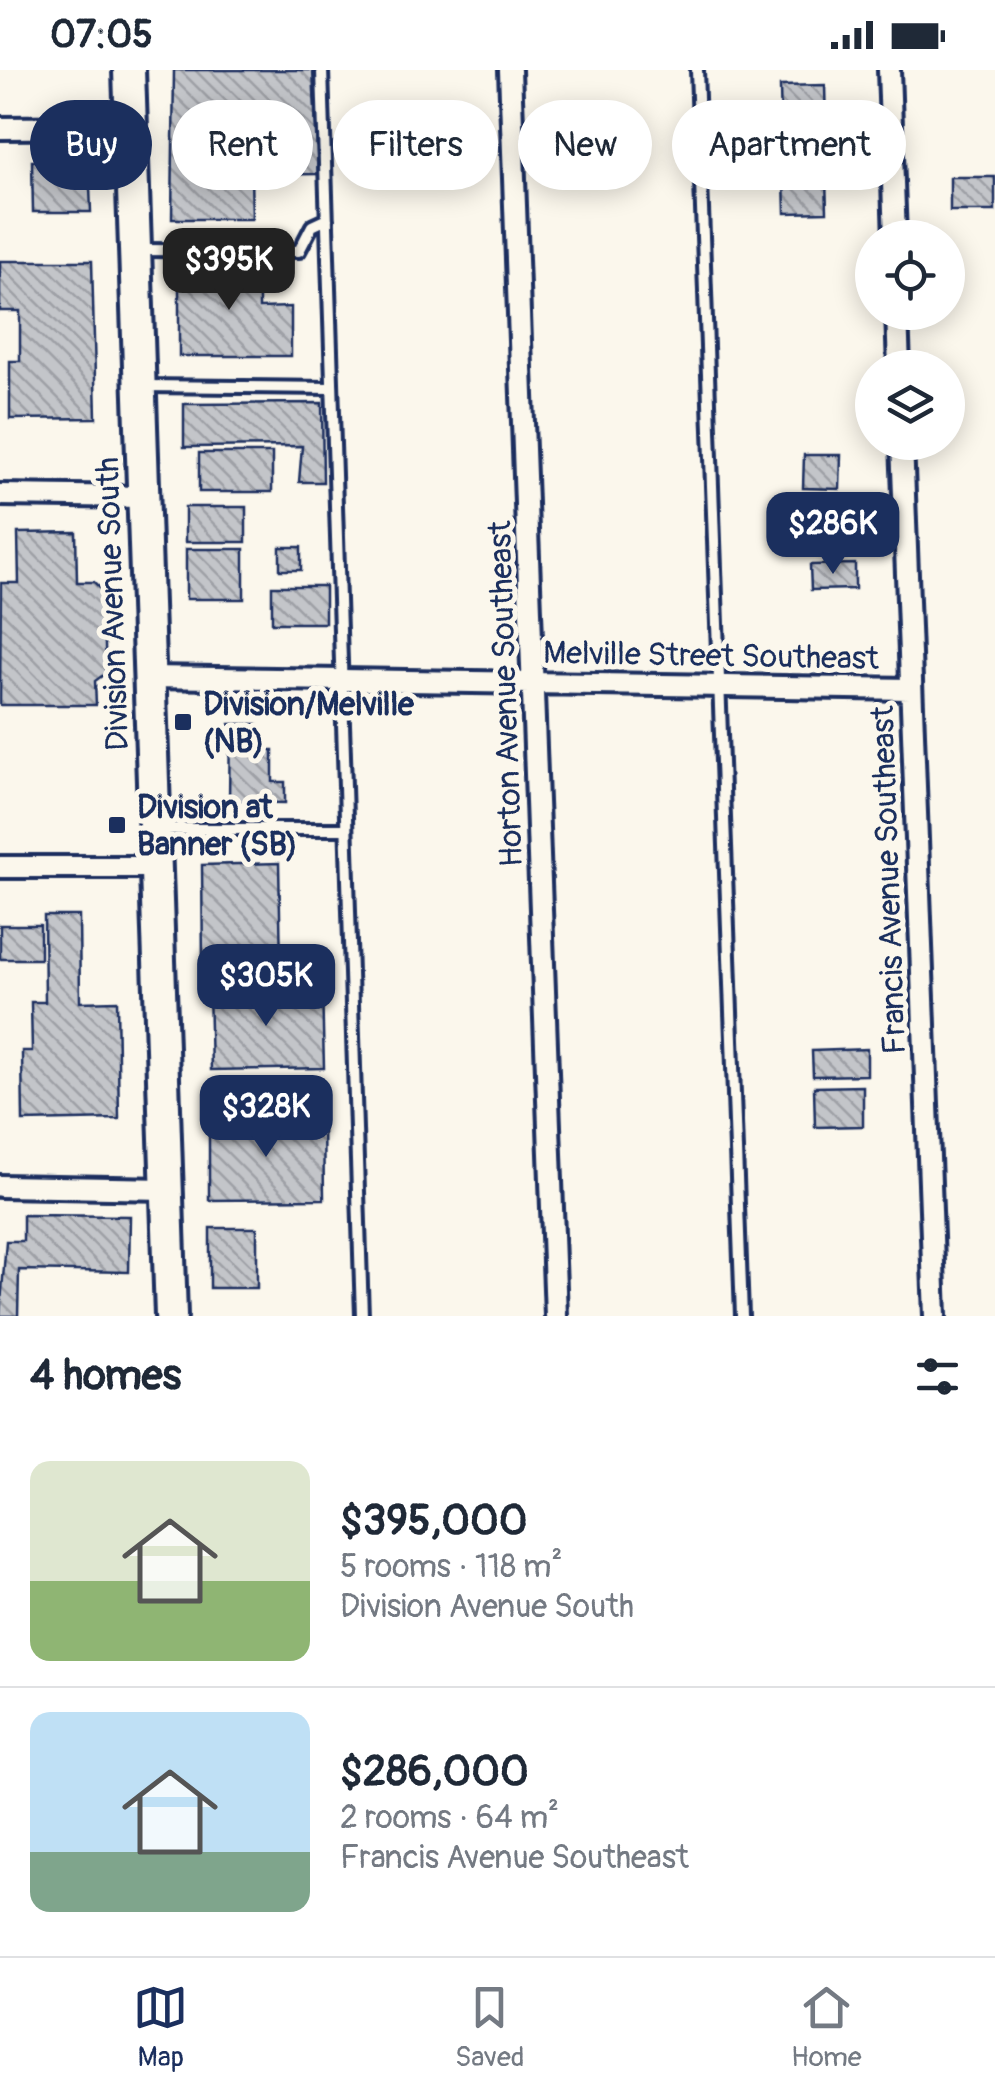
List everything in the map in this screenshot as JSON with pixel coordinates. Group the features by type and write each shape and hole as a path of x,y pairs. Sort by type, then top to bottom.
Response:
{"main road":[{"name":"Division Avenue South","path":"128,70 129,100"},
{"name":"Division Avenue South","path":"133,190 171,1316"}],"street":[{"name":"Horton Avenue Southeast","path":"510,70 556,1316"},
{"path":"888,70 893,220"},
{"path":"0,128 30,128"},
{"name":"Francis Avenue Southeast","path":"903,460 935,1316"},
{"path":"0,495 143,497"},
{"name":"Melville Street Southeast","path":"149,677 911,689"},
{"path":"0,867 154,867"},
{"path":"0,1186 167,1189"}],"lane":[{"path":"322,70 362,1316"},
{"path":"697,70 742,1316"},
{"path":"136,250 299,251 312,226 327,220"},
{"path":"141,386 332,388"},
{"path":"154,829 345,829"}],"building":[{"path":"174,70 313,70 318,174 313,174 313,100 174,100"},
{"path":"825,85 825,100 780,100 780,86"},
{"path":"950,177 995,177 995,211 950,211"},
{"path":"33,190 90,190 91,212 33,212"},
{"path":"172,190 251,190 252,219 172,219"},
{"path":"784,190 826,190 827,212 785,213"},
{"path":"0,261 92,261 96,418 10,419 10,361 20,361 20,311 0,311"},
{"path":"179,262 259,262 259,308 291,307 291,356 179,356"},
{"path":"322,403 323,482 299,482 302,446 184,447 184,404"},
{"path":"199,453 272,453 272,492 199,492"},
{"path":"804,455 841,455 840,489 803,488"},
{"path":"185,507 246,507 246,542 185,542"},
{"path":"797,514 846,514 846,547 797,548"},
{"path":"76,532 77,582 94,582 103,591 106,673 95,681 96,705 0,705 1,583 19,583 18,533"},
{"path":"280,547 301,547 301,570 280,570"},
{"path":"186,549 244,549 244,599 186,599"},
{"path":"855,564 855,589 811,590 810,565"},
{"path":"272,586 325,586 325,623 272,623"},
{"path":"230,724 257,724 257,750 273,750 273,782 285,782 285,803 229,802"},
{"path":"279,863 281,965 203,966 202,865"},
{"path":"44,916 79,916 80,1002 117,1001 119,1119 23,1121 22,1051 32,1051 31,1002 45,1002"},
{"path":"0,925 40,925 40,959 0,959"},
{"path":"322,987 324,1068 211,1070 209,989"},
{"path":"867,1049 867,1075 813,1076 812,1051"},
{"path":"863,1086 863,1126 815,1127 814,1087"},
{"path":"323,1119 324,1199 209,1200 209,1120"},
{"path":"23,1215 130,1216 129,1272 19,1270 18,1316 0,1316 6,1241 23,1241"},
{"path":"210,1228 257,1228 257,1288 210,1288"}],"place":[{"name":"Division/Melville (NB)","path":"183,722"},
{"name":"Division at Banner (SB)","path":"117,825"}]}
